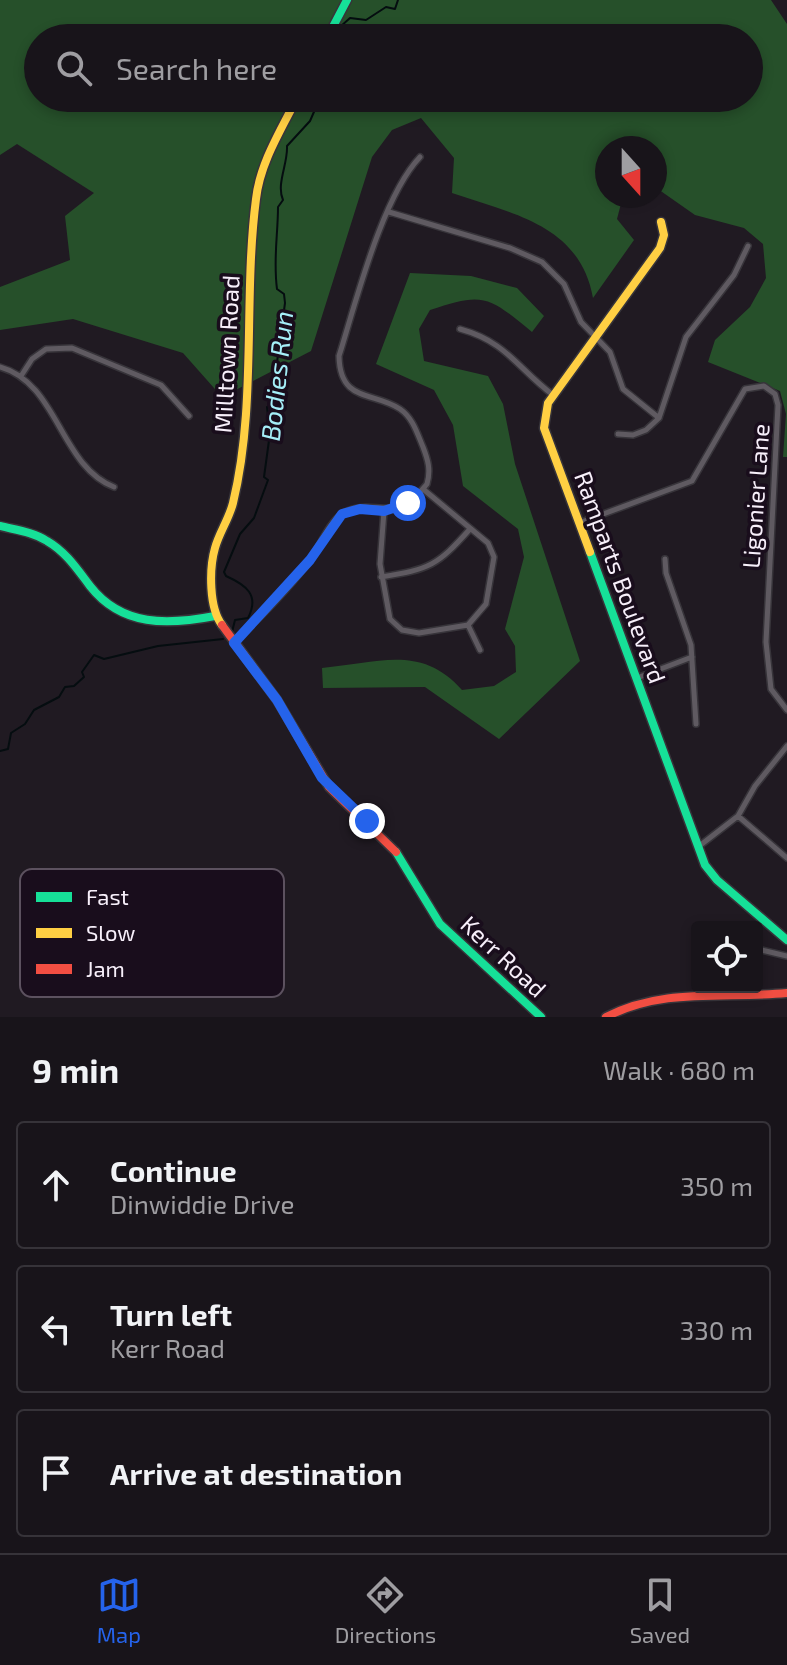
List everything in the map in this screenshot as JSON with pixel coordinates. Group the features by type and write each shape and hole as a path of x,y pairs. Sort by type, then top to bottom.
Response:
{"street":[{"path":"334,24 347,0"},
{"name":"Milltown Road","path":"215,616 212,570 215,548 233,504 245,417 256,197 269,154 290,112"},
{"path":"234,643 310,560 337,518 353,510 384,511 408,503 423,489 430,470 410,418 392,405 365,399 355,392 340,366 339,356 365,273 389,212 407,173 420,157"},
{"path":"389,212 510,248 542,262 564,284 581,322 613,357 623,389 659,418"},
{"name":"Ramparts Boulevard","path":"661,222 664,235 660,248 553,395 544,412 544,428 705,865 717,880 787,940"},
{"path":"618,434 633,435 646,430 659,418 686,337 734,275 748,246"},
{"path":"460,329 488,336 532,380 553,395"},
{"path":"21,376 32,359 46,349 72,348 161,385 189,416"},
{"path":"0,367 21,376 38,393 89,469 114,487"},
{"name":"Ligonier Lane","path":"579,523 692,481 745,389 764,386 775,394 778,405 777,477 768,568 766,642 771,689 787,710"},
{"path":"384,511 381,577 390,619 402,630 419,633 468,625 486,604 494,566 488,543 423,489"},
{"path":"0,526 46,539 80,570 99,597 133,619 178,623 215,616"},
{"path":"381,577 419,571 438,563 470,529"},
{"path":"665,559 666,573 688,635 696,724"},
{"name":"Kerr Road","path":"215,616 277,700 322,778 388,842 440,924 541,1017"},
{"path":"468,625 480,650"},
{"path":"637,678 692,657"},
{"path":"698,847 738,816 755,786 787,746"},
{"path":"738,816 787,858"},
{"path":"763,950 787,956"},
{"path":"606,1017 643,999 671,994 787,993"}],"green space":[{"path":"0,0 771,0 787,24 787,457 783,457 786,414 780,391 708,362 715,340 750,307 766,278 763,244 744,228 695,215 667,195 667,136 595,136 595,208 620,208 617,219 634,240 593,298 586,273 559,238 520,216 452,193 454,158 421,118 392,130 372,157 311,351 222,397 183,353 73,319 0,330 0,287 70,260 65,216 94,193 17,144 0,155"},
{"path":"410,273 471,276 517,288 544,316 532,332 495,305 475,299 463,300 430,310 419,329 424,361 488,376 503,404 515,464 580,661 499,739 425,687 323,688 322,668 381,661 398,660 431,666 462,690 494,686 516,672 515,646 505,629 524,557 518,529 463,486 453,425 434,390 376,364"}],"waterway":[{"name":"Bodies Run","path":"343,24 350,18 366,20 386,7 395,9 398,0"},
{"name":"Bodies Run","path":"232,632 235,620 248,618 252,597 245,587 224,572 240,534 254,518 268,480 264,477 270,433 267,407 277,401 275,377 285,303 284,294 277,289 276,257 278,207 283,200 281,187 287,146 310,121 314,112"},
{"name":"Bodies Run","path":"0,751 8,749 11,733 25,724 34,710 59,697 65,687 74,686 84,677 82,672 94,655 104,659 158,646 223,639"}],"traffic: fast":[{"path":"334,24 347,0"},
{"path":"0,526 36,535 54,545 103,599 131,616 163,621 215,616"},
{"path":"590,552 705,865 717,880 787,940"},
{"path":"396,852 440,924 541,1017"}],"traffic: slow":[{"path":"222,625 212,599 212,566 217,542 233,503 245,428 256,199 267,160 290,112"},
{"path":"590,552 544,428 548,403 660,248 664,235 661,222"}],"traffic: jam":[{"path":"222,625 277,700 329,787 396,852"},
{"path":"606,1017 650,1001 672,998 787,993"}],"route":[{"path":"367,821 341,800 322,778 277,700 234,643 310,560 337,518 353,510 384,511 408,503"}]}
